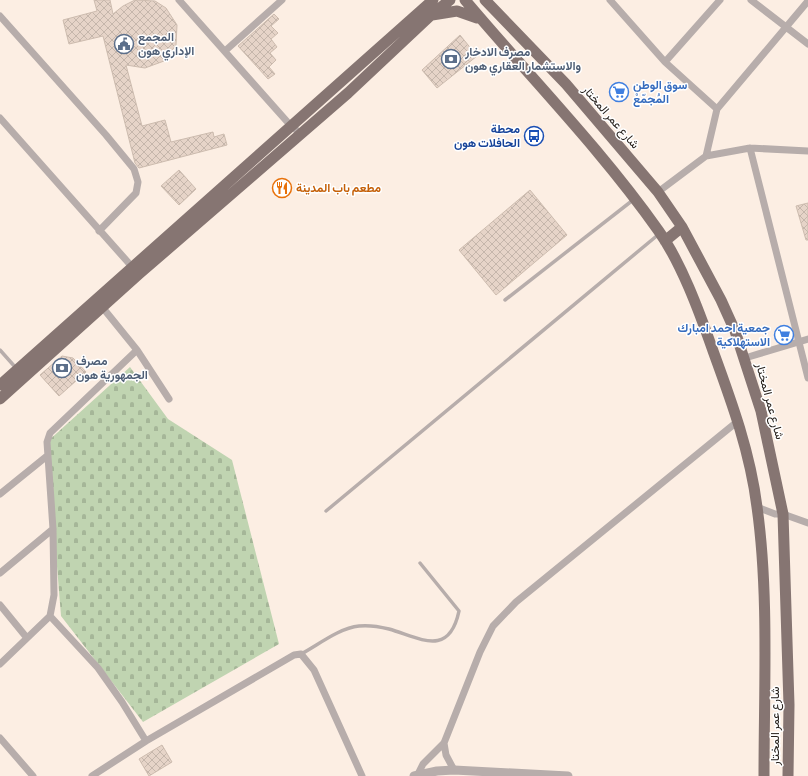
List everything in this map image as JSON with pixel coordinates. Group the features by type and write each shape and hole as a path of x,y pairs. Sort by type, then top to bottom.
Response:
{"main road":[{"path":"0,399 36,360 135,270 295,129 433,0"},
{"path":"295,129 348,93 430,16 450,0"},
{"name":"شارع عمر المختار","path":"465,0 607,165 663,237 700,314 738,421 749,462 757,507 763,602 764,776"},
{"name":"شارع عمر المختار","path":"486,0 566,84 658,192 682,227 721,300 745,358 761,411 783,514 789,705 788,776"},
{"path":"496,0 503,19"},
{"path":"430,16 457,11 481,19"},
{"path":"663,237 682,227"},
{"path":"0,385 17,369 36,360 103,308 135,270"}],"street":[{"path":"179,0 295,129"},
{"path":"225,51 282,0"},
{"path":"610,0 665,62 717,109"},
{"path":"665,62 720,0"},
{"path":"751,0 808,44"},
{"path":"706,156 717,109 808,1"},
{"path":"0,16 106,135 134,169 138,182 136,193 99,231"},
{"path":"0,118 135,270"},
{"path":"658,192 706,156 750,148 808,150"},
{"path":"750,148 808,378"},
{"path":"103,308 137,350 170,399"},
{"path":"745,358 808,339"},
{"path":"0,664 50,616 54,595 53,529 47,456 47,442 50,433 137,350"},
{"path":"416,775 423,764 444,744 480,652 493,626 516,602 738,421"},
{"path":"0,494 47,456"},
{"path":"757,507 775,514 783,514 808,523"},
{"path":"1,569 53,529"},
{"path":"0,605 27,638"},
{"path":"50,616 98,668 122,702 146,741"},
{"path":"92,776 146,741 294,655 301,654 314,670 362,776"},
{"path":"0,738 33,776"},
{"path":"444,744 446,755 454,770"},
{"path":"416,775 454,770 568,776"}],"lane":[{"path":"505,300 634,200"},
{"path":"326,511 663,237"},
{"path":"0,350 17,369"},
{"path":"301,654 345,630 359,626 388,629 432,642 447,637 457,622 459,611 420,563"}],"green space":[{"path":"130,367 168,419 232,460 279,644 143,722 61,616 47,442"}],"building":[{"path":"94,0 110,0 113,14 123,6 135,0 155,1 166,8 177,25 176,45 164,61 145,68 126,65 142,126 165,120 171,142 213,132 214,137 224,134 227,145 139,168 135,163 103,36 69,44 63,20 97,11"},
{"path":"274,14 279,19 271,26 278,33 271,39 277,47 270,53 276,60 269,67 275,74 268,79 238,46"},
{"path":"460,35 477,56 437,88 422,70"},
{"path":"179,170 196,189 179,205 161,186"},
{"path":"530,190 567,235 496,295 459,250"},
{"path":"808,203 808,240 806,240 796,206"},
{"path":"62,356 73,358 86,372 59,396 40,375"},
{"path":"162,745 172,762 149,776 139,759"}],"place":[{"name":"المجمع الإداري هون","path":"124,44"},
{"name":"مصرف الادخار والاستشمار العقاري هون","path":"451,59"},
{"name":"سوق الوطن المُجمّعْ","path":"619,92"},
{"name":"محطة الحافلات هون","path":"534,136"},
{"name":"مطعم باب المدينة","path":"282,188"},
{"name":"جمعية احمد امبارك الاستهلاكية","path":"784,335"},
{"name":"مصرف الجمهورية هون","path":"62,368"}]}
